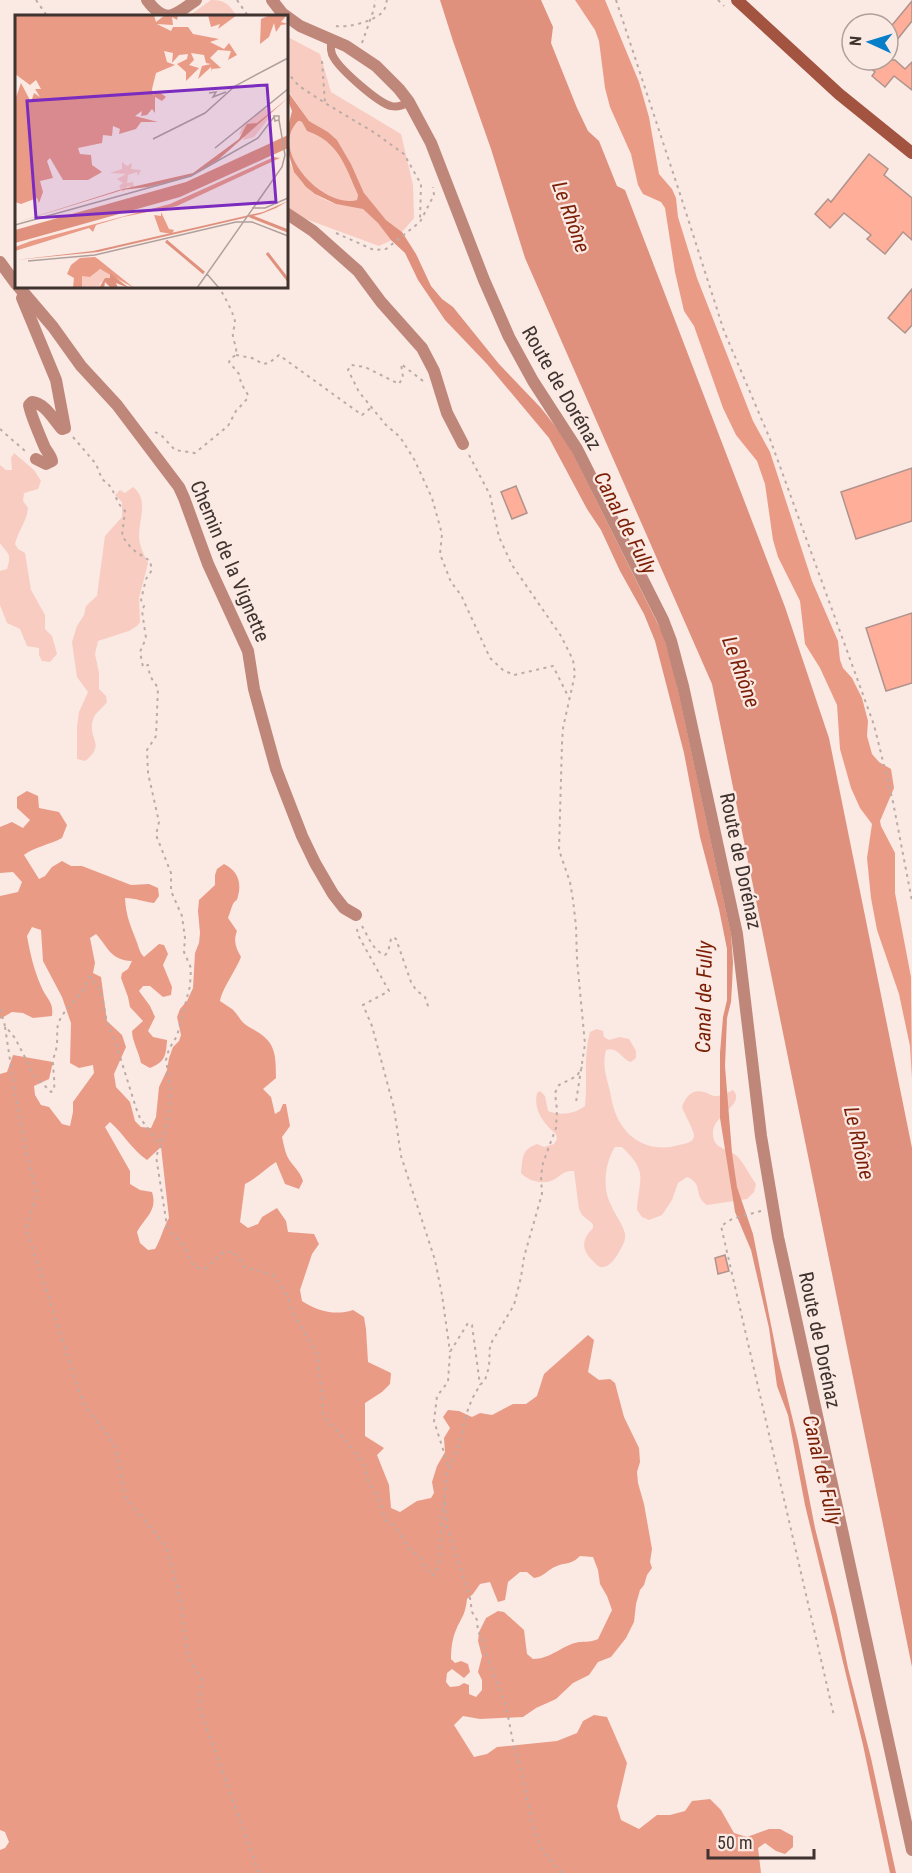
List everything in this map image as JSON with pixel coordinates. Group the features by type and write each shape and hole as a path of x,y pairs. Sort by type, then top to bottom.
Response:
{"main road":[{"path":"737,0 830,86 912,153"}],"street":[{"path":"147,0 153,9 162,15"},
{"path":"170,15 176,14 196,0"},
{"name":"Route de Dorénaz","path":"272,0 285,15"},
{"name":"Route de Dorénaz","path":"288,18 300,27 359,54 391,80 410,102 431,143 483,280 509,337 532,381 577,448 663,620 671,641 691,718 737,934 761,1136 795,1320 912,1850"},
{"path":"288,214 313,231 364,277 381,302 425,353 434,371 447,413 463,444"},
{"name":"Chemin de la Vignette","path":"0,262 15,282"},
{"path":"18,288 56,380 65,428 62,429 38,403 32,402 29,405 52,461 46,464 36,459"},
{"name":"Chemin de la Vignette","path":"20,288 53,327 81,366 117,405 179,487 208,564 248,651 255,689 276,769 302,836 333,894 344,908 356,915"}],"lane":[{"path":"332,40 330,48 334,59 354,81 392,107 410,102"}],"path":[{"path":"36,0 46,15"},
{"path":"237,0 247,15"},
{"path":"359,54 375,0"},
{"path":"334,26 355,25 370,19 385,10 387,0"},
{"path":"616,0 724,331 770,439 874,725 893,802 912,901"},
{"path":"321,51 325,104"},
{"path":"288,72 299,86 375,133 404,154 421,184 420,222"},
{"path":"335,233 374,250 386,249 420,222 435,195 433,187"},
{"path":"219,288 236,319 232,335 237,346 236,355"},
{"path":"156,433 175,450 195,453 228,426 248,395 239,374 229,362 236,355 252,358 263,364 269,363 279,355 362,415 372,407"},
{"path":"442,395 401,364 403,377 399,384 365,367 351,365 348,370 359,392 400,437 414,459 432,498 442,534 440,554 451,582 461,595 490,658 503,670 514,675 553,666 570,699"},
{"path":"65,428 96,464 102,478 111,487 125,511 122,536 132,549 150,561 152,570 146,579 141,600 144,606 142,611 146,638 140,652 143,667 148,665 150,676 158,687 156,736 147,750 148,774 159,822 156,835 171,873 171,891 182,916 184,952 191,968 190,986 177,1036 169,1049 166,1060 171,1091 168,1120 156,1156 167,1226 172,1235 184,1246 193,1265 200,1269 205,1269 224,1252 234,1252 245,1267 273,1275 288,1297 293,1313 317,1354 323,1403 322,1416 353,1449 364,1465 369,1485 376,1491 385,1520 397,1529 406,1546 420,1556 432,1576 436,1573 439,1564 441,1512 445,1499"},
{"path":"0,429 36,459"},
{"path":"463,444 490,495 499,537 512,565 561,636 573,660 575,674 562,735 560,850 570,882 576,926 585,1044 576,1102"},
{"path":"356,915 376,949 381,953 385,955 391,939 393,937 396,939 411,982 416,990 425,997 429,1009"},
{"path":"356,915 358,934 388,991 363,1005 372,1026 394,1108 401,1156 435,1260 442,1294 450,1352 448,1382 437,1396 434,1421 449,1467"},
{"path":"5,1026 15,1038 34,1075 51,1092 54,1090 53,1062 58,1041 56,1030 62,1016 83,993 88,978 91,976 99,984 104,998 109,1028 113,1034 140,1118 161,1146"},
{"path":"0,1009 5,1026 26,1151 37,1195 26,1228 83,1403 115,1445 125,1497 166,1546 180,1597 188,1657 202,1680 199,1707 259,1873"},
{"path":"562,1873 543,1852 532,1823 506,1706 482,1637 478,1632 477,1620 472,1612 470,1598 447,1527 445,1499 446,1476 459,1444 467,1412 480,1385 485,1380 489,1367 490,1345 514,1305 524,1257 542,1194 543,1163 556,1128 555,1093 559,1085 577,1076 582,1067"},
{"path":"773,1208 732,1219 722,1226 834,1716"},
{"path":"450,1352 468,1323 472,1324 480,1385"}],"shaded area":[{"path":"211,0 227,4 236,15 190,15"},
{"path":"575,0 605,0 639,82 649,117 659,174 672,189 676,198 678,217 697,278 753,421 770,452 812,581 838,641 843,668 852,678 862,698 868,721 867,736 872,754 879,762 891,769 894,788 880,821 895,853 895,893 911,977 912,1079 910,1046 899,994 877,930 871,898 867,858 872,824 860,808 851,788 840,749 837,705 820,668 805,644 800,601 778,557 773,540 765,484 757,461 736,435 723,408 694,326 684,311 665,208 661,202 643,194 638,185 631,154 610,107 605,88 599,41 595,30"},
{"path":"288,37 320,54 331,92 401,134 413,185 414,218 402,232 386,220 371,204 337,140 309,121 288,90"},
{"path":"297,122 302,122 307,131 334,148 349,174 358,195 357,200 346,201 321,191 300,171 293,159 290,147 290,133"},
{"path":"288,158 297,176 310,190 336,204 363,209 375,219 392,240 379,246 295,215 288,208"},
{"path":"14,453 34,470 41,481 38,489 24,493 23,501 28,508 15,544 25,553 31,590 45,615 45,629 52,636 57,654 50,662 42,661 39,648 27,646 20,629 7,623 0,605 0,571 7,569 9,559 0,543 0,465 6,470 12,470 11,458"},
{"path":"133,487 138,492 142,503 139,539 148,563 139,598 140,622 129,631 98,641 95,654 99,673 99,689 106,696 107,702 94,717 92,731 95,750 85,761 77,759 77,727 79,712 88,692 77,677 72,642 86,606 97,596 105,536 122,517 122,502 115,495 120,490 125,493"},
{"path":"27,791 38,796 39,808 59,812 67,825 62,838 24,855 39,879 62,861 71,866 82,866 131,885 149,884 158,888 159,896 154,903 125,898 126,910 142,955 144,957 159,944 164,945 168,954 163,965 172,987 171,995 163,997 150,986 143,986 139,991 155,1017 148,1031 153,1037 167,1040 164,1058 155,1066 150,1068 141,1063 133,1039 132,1031 143,1021 130,1007 121,978 122,973 128,969 132,961 114,956 96,934 90,938 95,963 93,973 101,977 107,1021 122,1035 126,1047 114,1074 116,1087 130,1102 135,1121 141,1127 151,1128 156,1117 159,1087 167,1070 173,1047 181,1035 177,1017 193,988 195,953 200,933 199,900 215,885 217,869 224,864 237,877 238,898 228,918 237,931 235,938 241,957 220,1001 232,1009 246,1025 264,1036 272,1046 276,1078 263,1089 271,1097 275,1114 280,1111 283,1104 286,1104 290,1126 282,1137 287,1155 303,1181 299,1189 285,1184 276,1162 245,1184 240,1222 248,1228 258,1224 262,1217 277,1208 286,1221 288,1232 314,1234 319,1244 312,1254 300,1290 302,1301 326,1312 340,1313 353,1310 364,1317 368,1362 391,1373 390,1384 365,1403 365,1436 384,1448 377,1455 389,1485 391,1508 400,1512 417,1501 431,1498 434,1493 432,1482 445,1452 444,1438 450,1428 443,1417 448,1410 459,1411 472,1417 480,1413 492,1415 513,1404 526,1404 537,1396 544,1374 588,1335 594,1340 588,1372 599,1380 610,1379 615,1383 624,1417 639,1448 638,1483 652,1549 650,1562 652,1568 640,1590 634,1622 626,1638 611,1657 598,1662 589,1675 573,1683 556,1699 523,1717 480,1719 463,1716 454,1725 474,1757 487,1754 497,1747 557,1741 577,1733 583,1721 594,1715 607,1717 627,1763 617,1806 621,1820 639,1829 657,1815 670,1815 685,1811 692,1801 710,1799 721,1810 734,1833 747,1837 769,1829 780,1829 793,1836 793,1847 785,1854 765,1843 758,1848 761,1873 0,1873 0,1850 5,1848 9,1842 5,1832 0,1830 0,1074 7,1072 13,1055 53,1062 49,1079 34,1086 35,1095 41,1105 49,1107 62,1124 70,1126 73,1102 94,1073 93,1065 79,1068 70,1063 71,1023 62,997 43,961 41,930 32,927 27,936 36,974 52,1007 52,1016 33,1018 23,1013 12,1012 0,1019 0,896 18,892 22,882 13,872 0,873 0,827 12,822 23,828 30,820 17,808 17,797","holes":["110,1122 147,1160 161,1147 169,1218 155,1249 148,1250 140,1243 137,1232 152,1209 152,1192 140,1190 130,1184 130,1171 105,1127","580,1556 593,1557 600,1584 612,1610 598,1639 579,1642 545,1657 533,1659 527,1654 524,1630 504,1612 498,1611 486,1618 479,1632 478,1641 482,1656 478,1672 482,1680 482,1690 476,1697 469,1694 469,1685 464,1683 450,1687 446,1682 447,1673 452,1669 464,1678 470,1672 468,1664 461,1661 455,1663 451,1659 452,1648 467,1599 480,1584 490,1582 498,1602 505,1600 508,1582 520,1572 527,1572 534,1578 554,1567 574,1561"]},
{"path":"597,1029 603,1031 604,1037 609,1040 620,1037 629,1039 636,1051 636,1058 631,1062 617,1051 606,1050 604,1061 614,1109 618,1119 631,1136 657,1147 688,1143 694,1137 682,1107 687,1097 696,1092 716,1096 733,1090 736,1100 715,1125 713,1137 717,1145 737,1156 756,1184 754,1192 747,1199 707,1205 700,1198 695,1183 687,1177 678,1183 672,1200 662,1215 649,1220 642,1217 637,1210 640,1176 636,1163 622,1147 615,1147 607,1167 606,1191 624,1230 625,1239 619,1252 606,1267 598,1266 585,1250 584,1242 593,1224 582,1215 579,1209 574,1171 565,1172 545,1182 532,1180 521,1173 524,1155 528,1149 537,1144 544,1147 554,1144 557,1139 556,1134 547,1126 538,1111 537,1093 540,1091 545,1096 548,1111 553,1113 572,1112 585,1106 588,1041 590,1032"}],"water":[{"name":"Le Rhône","path":"440,0 541,0 553,27 551,43 577,108 588,131 599,141 617,186 625,190 785,607 829,738 912,1148 912,1667 712,684 525,258 491,149"},
{"name":"Canal de Fully","path":"288,92 309,121 337,140 364,193 386,220 402,232 416,254 431,286 442,299 453,307 499,364 541,408 566,440 662,632 673,667 731,934 732,985 727,1018 725,1066 737,1187 753,1234 815,1528 871,1758 896,1873 890,1873 863,1745 805,1505 788,1415 777,1386 769,1328 751,1250 735,1212 720,1118 720,1053 727,1000 727,949 700,837 684,753 655,641 644,614 601,530 587,509 549,438 487,364 445,320 418,280 405,253 378,223 363,209 336,204 315,194 294,172 288,151 288,127 292,111","holes":["299,121 307,131 327,142 340,156 358,195 357,200 346,201 321,191 300,171 293,159 290,135"]}],"building":[{"path":"912,1 912,21 900,36 900,16"},
{"path":"912,62 912,90 894,76 885,87 872,76 875,72 900,72 900,64 905,69"},
{"path":"869,154 888,169 884,175 912,198 912,240 903,232 885,254 867,239 871,235 844,213 830,228 815,214 828,199 831,202"},
{"path":"912,289 912,325 905,333 888,318"},
{"path":"912,468 912,521 856,539 841,492"},
{"path":"516,486 527,513 512,519 501,492"},
{"path":"912,613 912,683 886,691 866,628"},
{"path":"725,1255 729,1271 718,1274 715,1258"}]}
